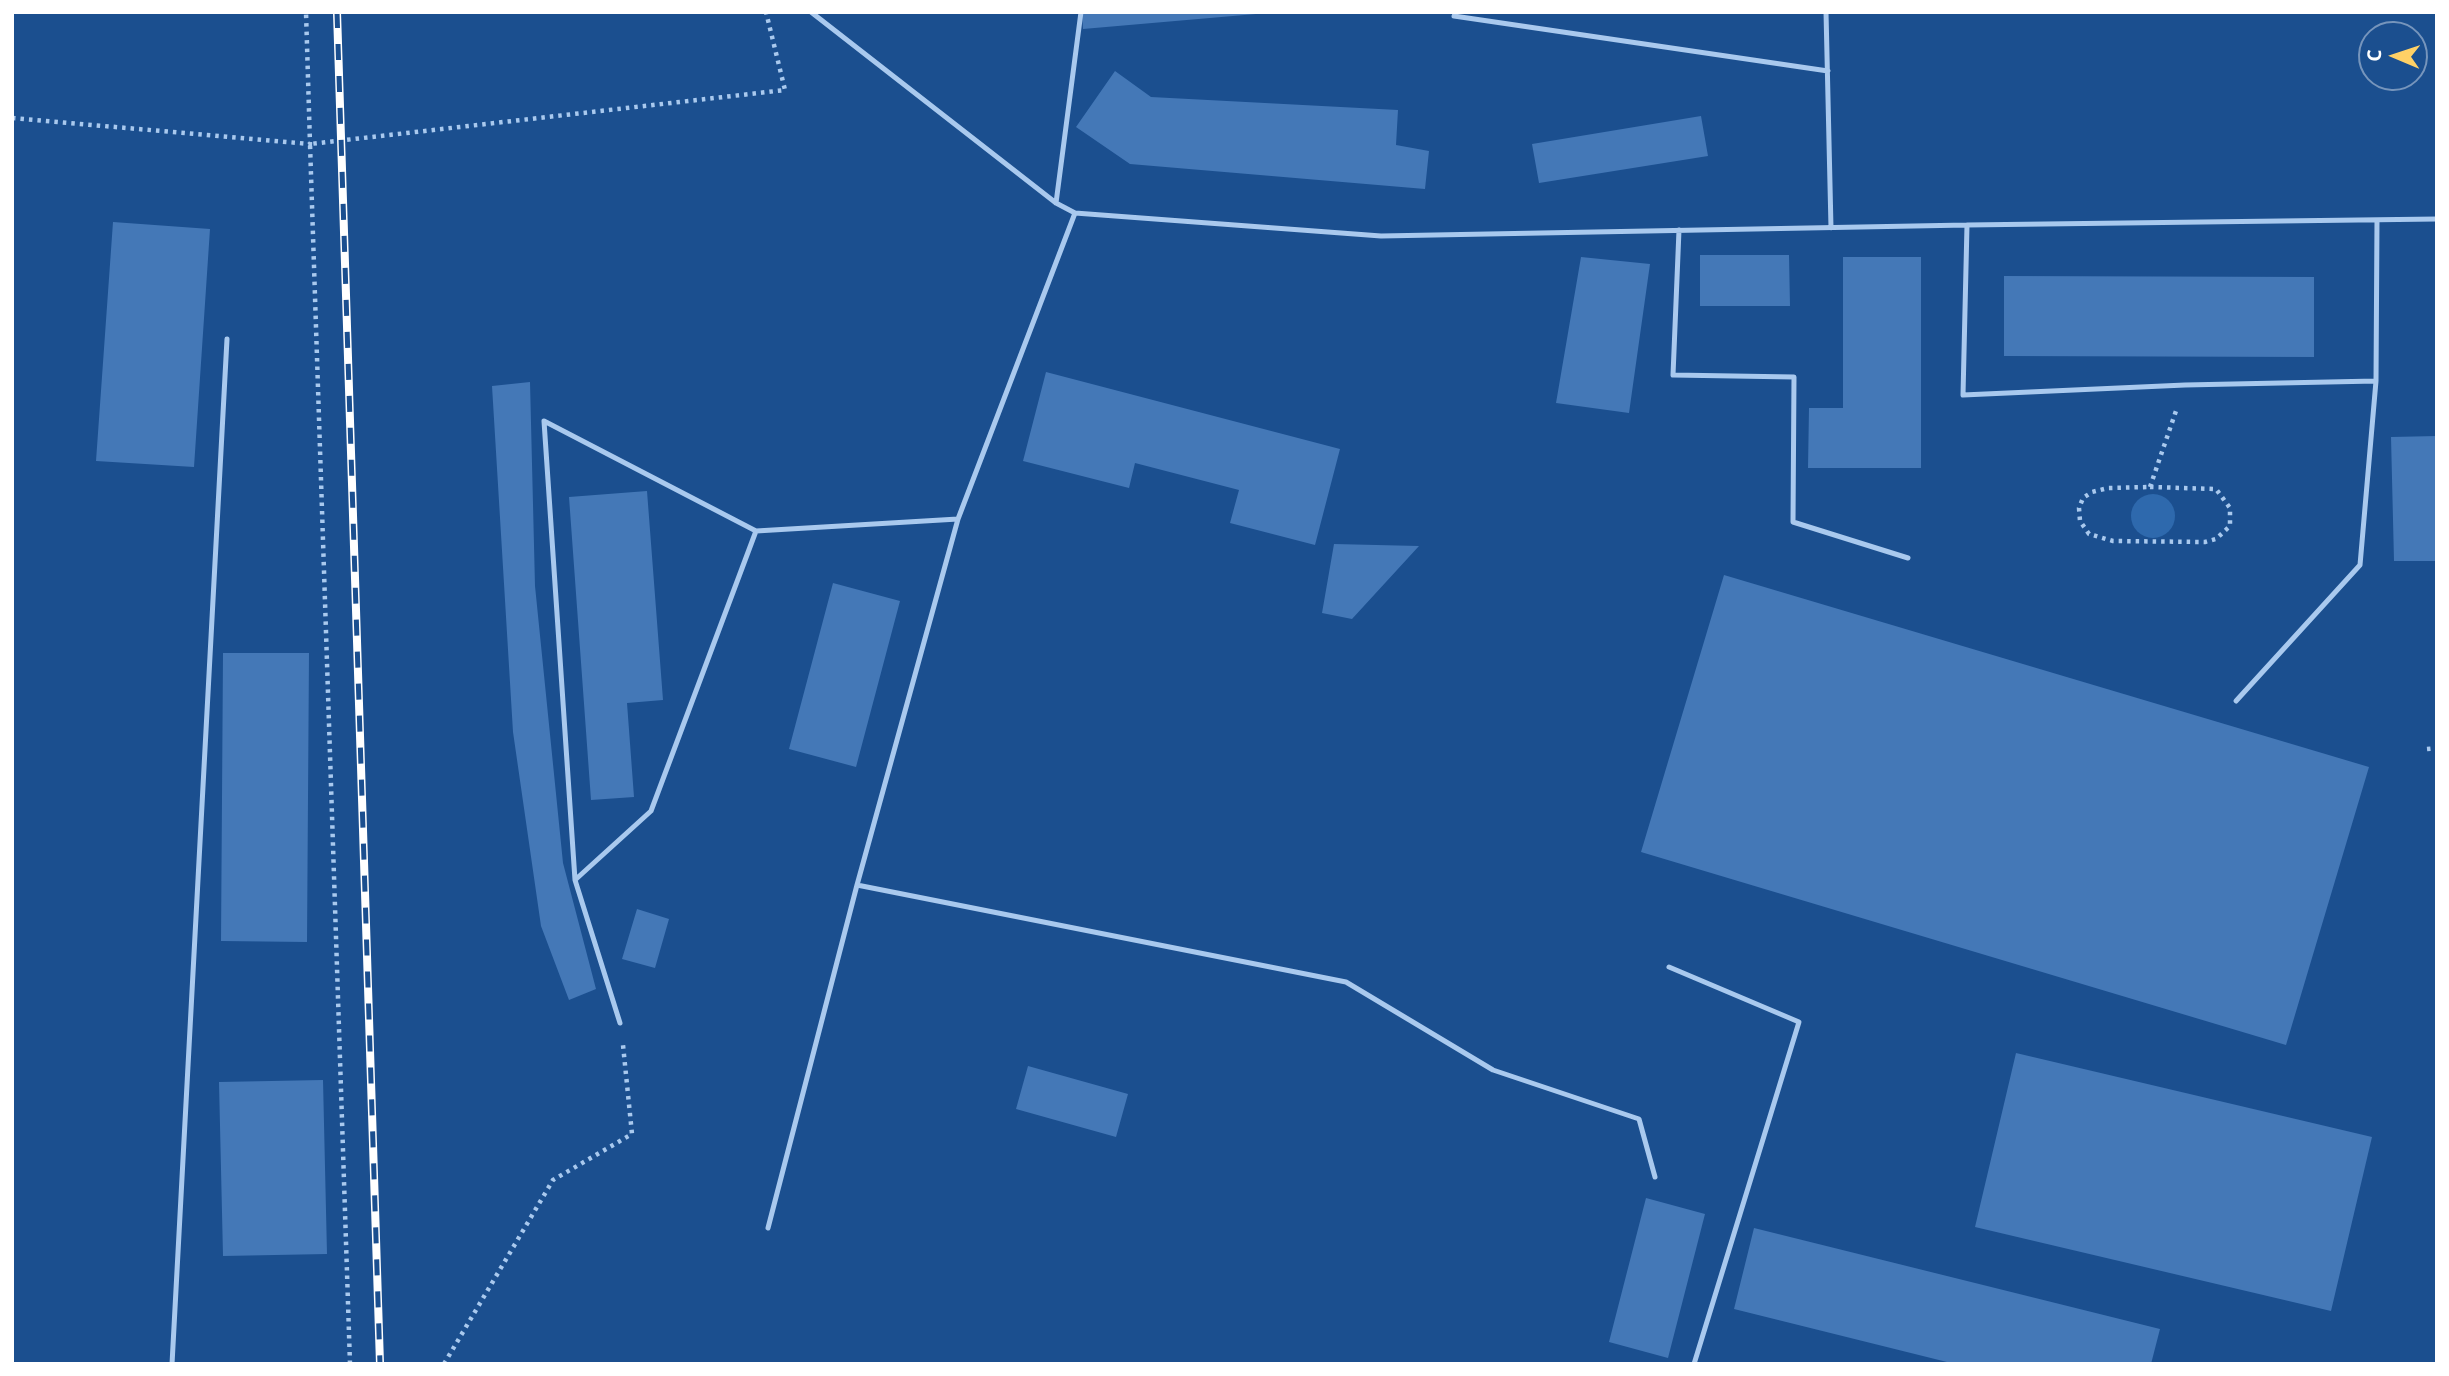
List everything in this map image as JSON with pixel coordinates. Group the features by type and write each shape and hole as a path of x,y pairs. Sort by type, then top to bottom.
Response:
{"lane":[{"path":"811,12 1056,203 1075,213 1381,236 2437,219"},
{"path":"1056,203 1081,12"},
{"path":"1826,12 1831,228"},
{"path":"1454,16 1828,71"},
{"path":"768,1228 857,885 958,519 1075,213"},
{"path":"2236,701 2360,565 2376,382 2377,220"},
{"path":"1967,225 1964,394 2185,385 2376,382"},
{"path":"1679,230 1673,375 1794,377 1793,522 1908,558"},
{"path":"172,1364 227,339"},
{"path":"620,1023 575,880 544,421 756,531 958,519"},
{"path":"575,880 651,811 756,531"},
{"path":"857,885 1346,982 1493,1070 1639,1119 1655,1177"},
{"path":"1669,967 1799,1022 1694,1364"}],"path":[{"path":"306,12 350,1364"},
{"path":"12,118 310,144 785,90 766,12"},
{"path":"2150,487 2185,385"},
{"path":"2150,487 2216,489 2230,508 2230,526 2216,539 2206,542 2113,541 2089,534 2080,522 2083,498 2092,492 2108,488 2150,487"},
{"path":"2427,749 2437,748"},
{"path":"443,1364 553,1180 632,1134 620,1023"}],"shaded area":[{"path":"2153,494 2162,495 2169,500 2174,507 2174,525 2169,532 2162,537 2153,538 2144,537 2137,532 2132,525 2131,516 2132,507 2137,500 2144,495"}],"building":[{"path":"1082,12 1256,12 1256,14 1083,29"},
{"path":"1115,71 1151,97 1398,110 1396,145 1429,151 1425,189 1130,164 1076,127"},
{"path":"1701,116 1708,156 1539,183 1532,144"},
{"path":"113,222 210,229 194,467 96,461"},
{"path":"1700,255 1789,255 1790,306 1700,306"},
{"path":"1581,257 1650,264 1629,413 1556,403"},
{"path":"1843,257 1921,257 1921,468 1808,468 1809,408 1843,408"},
{"path":"2004,276 2314,277 2314,357 2004,356"},
{"path":"1046,372 1340,449 1315,545 1230,523 1239,490 1135,463 1129,488 1023,461"},
{"path":"530,382 535,586 563,863 596,989 569,1000 541,926 513,732 492,386"},
{"path":"2437,436 2437,561 2394,561 2391,437"},
{"path":"647,491 663,700 627,703 634,797 591,800 569,497"},
{"path":"1334,544 1419,546 1352,619 1322,613"},
{"path":"1724,575 2369,767 2286,1045 1641,852"},
{"path":"833,583 900,601 856,767 789,749"},
{"path":"223,653 309,653 307,942 221,941"},
{"path":"637,909 669,919 655,968 622,959"},
{"path":"2016,1053 2372,1137 2331,1311 1975,1227"},
{"path":"1028,1066 1128,1094 1116,1137 1016,1109"},
{"path":"323,1080 327,1254 223,1256 219,1082"},
{"path":"1646,1198 1705,1214 1668,1358 1609,1342"},
{"path":"1754,1228 2160,1329 2151,1364 1955,1364 1734,1309"}],"railway":[{"path":"337,12 380,1364"}]}
